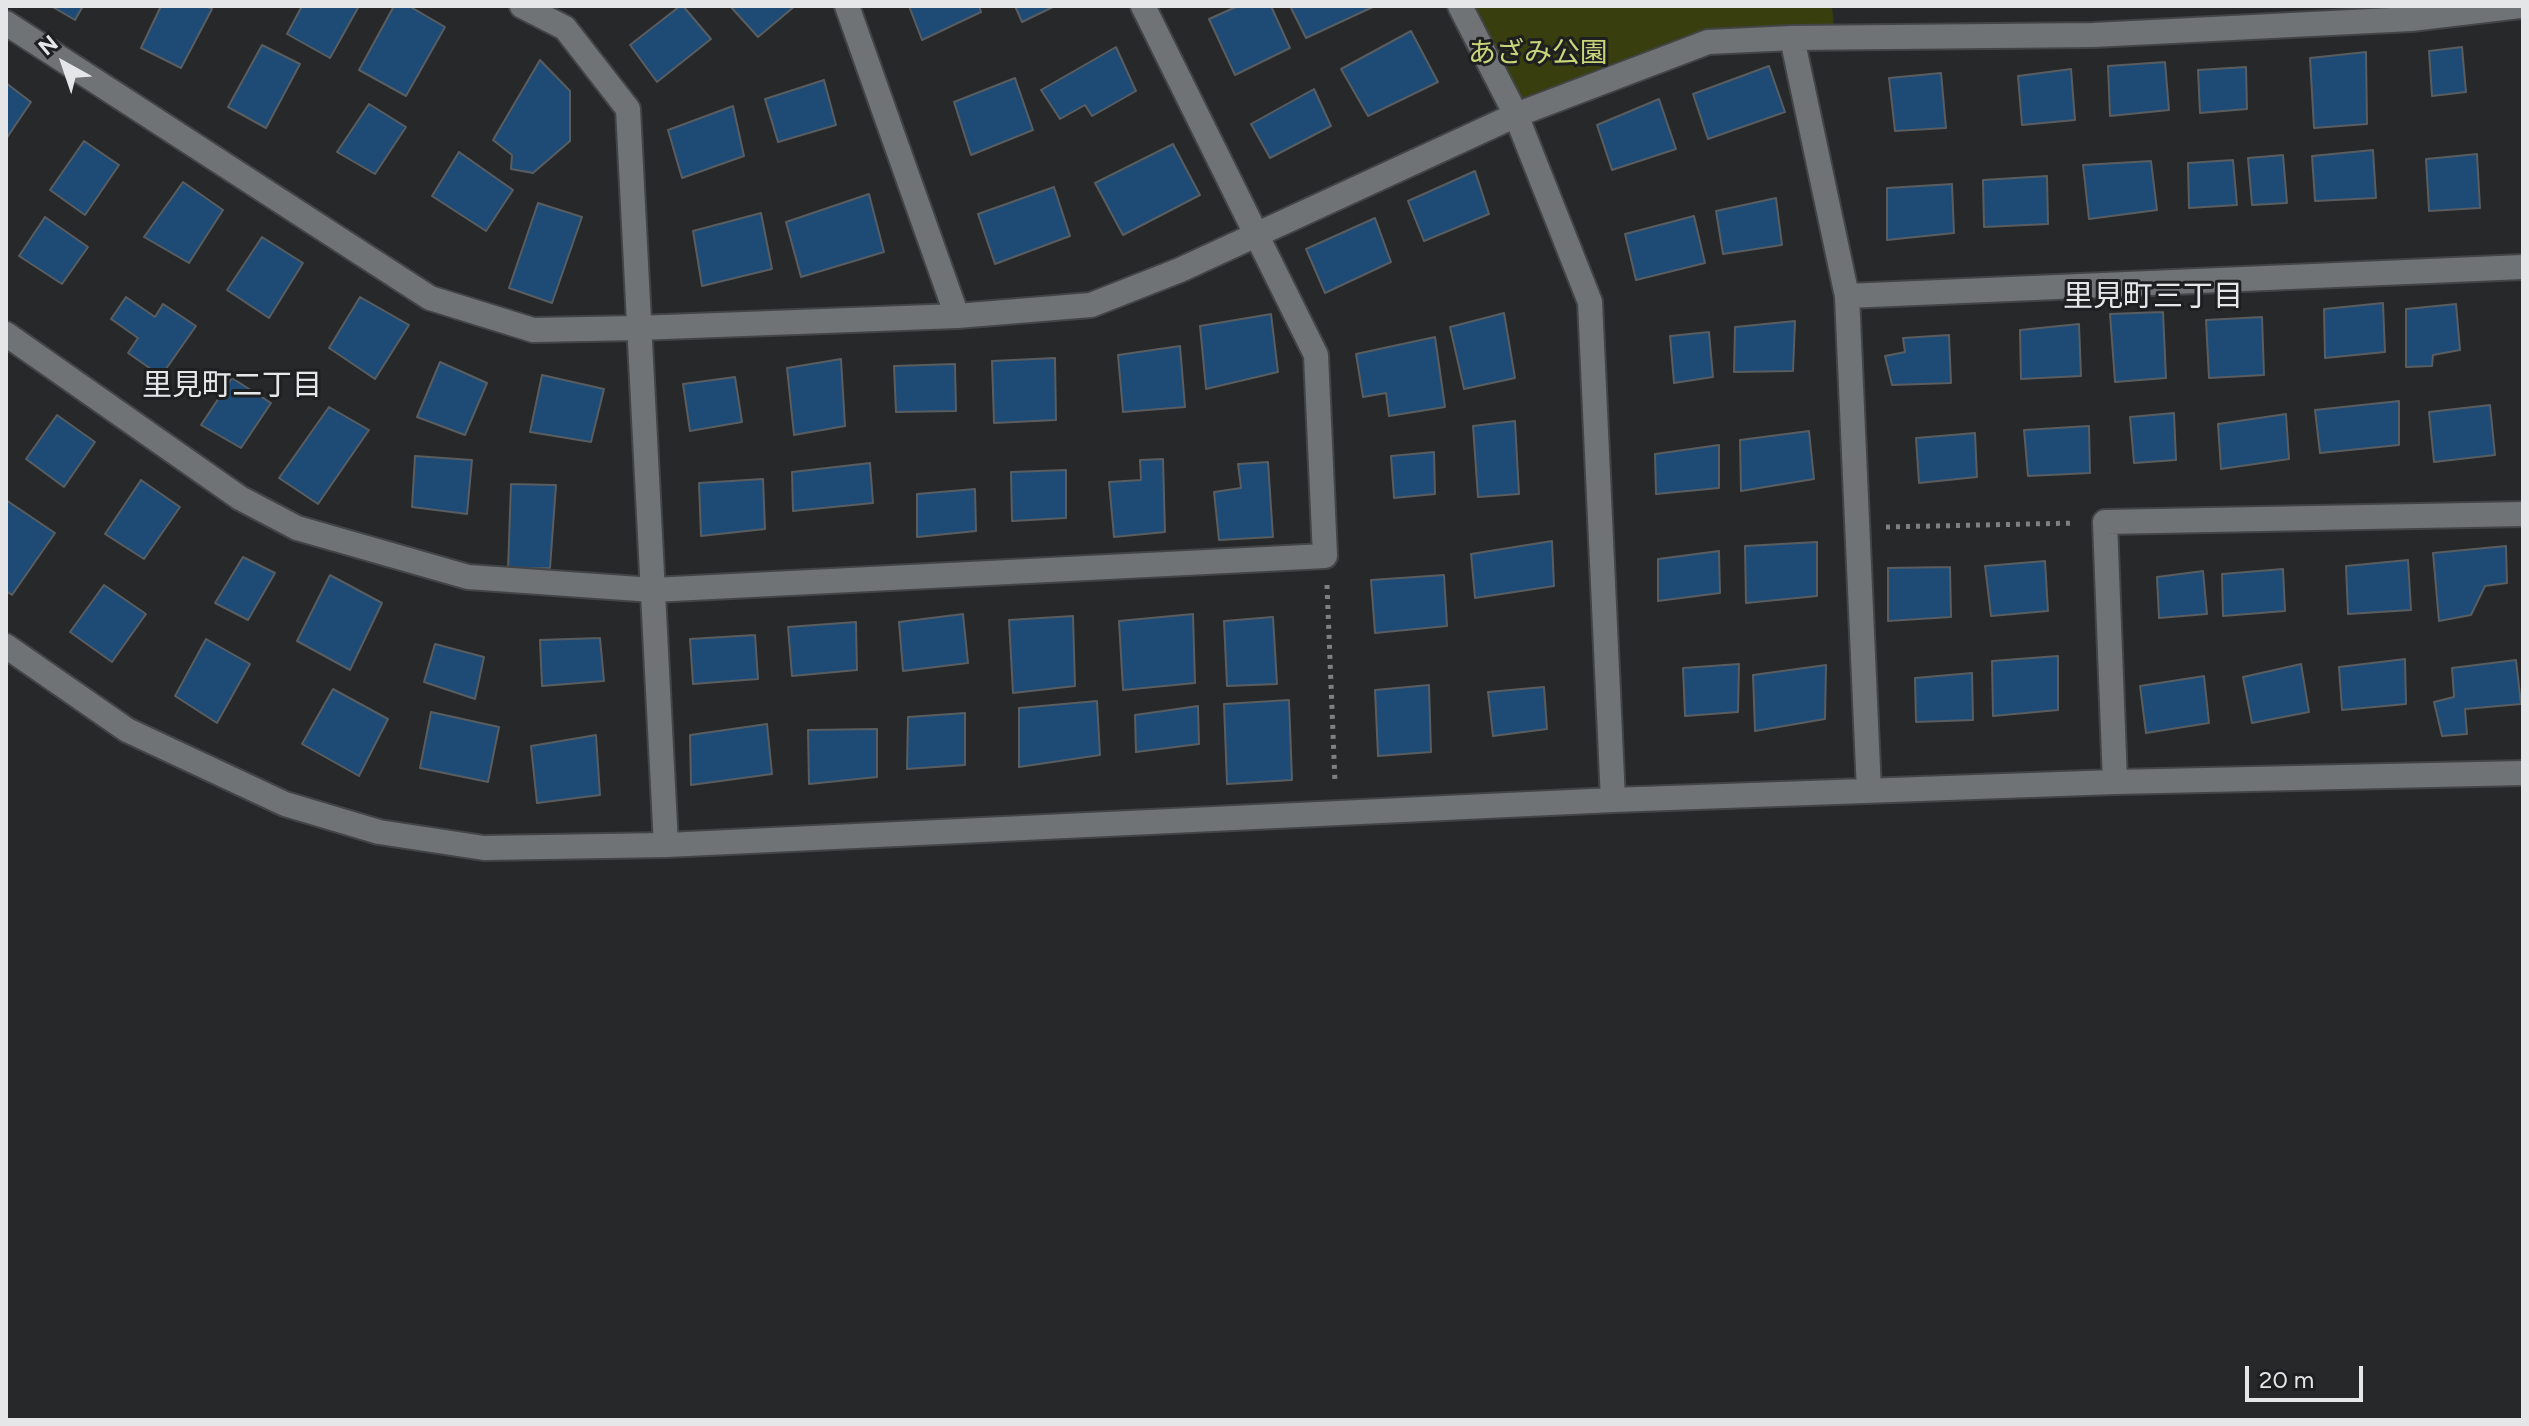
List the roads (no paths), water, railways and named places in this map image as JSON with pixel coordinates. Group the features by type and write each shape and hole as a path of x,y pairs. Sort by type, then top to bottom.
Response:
{"street":[{"path":"522,6 565,28 628,109 666,845"},
{"path":"847,6 957,316"},
{"path":"6,334 240,498 297,528 468,577 653,590 1325,556 1316,355 1143,6"},
{"path":"1460,6 1516,115 1590,302 1613,800"},
{"path":"6,23 430,298 533,330 957,316 1091,305 1180,270 1516,115 1708,42 1792,38 2093,35 2411,19 2520,6"},
{"path":"1792,38 1847,296 1869,791"},
{"path":"1847,296 2523,267"},
{"path":"2115,782 2105,522 2523,514"},
{"path":"6,646 127,730 285,804 379,832 484,848 666,845 1613,800 2115,782 2523,773"}],"district":[{"name":"里見町三丁目","path":"2153,297"},
{"name":"里見町二丁目","path":"232,386"}],"park label":[{"name":"あざみ公園","path":"1538,54"}]}
